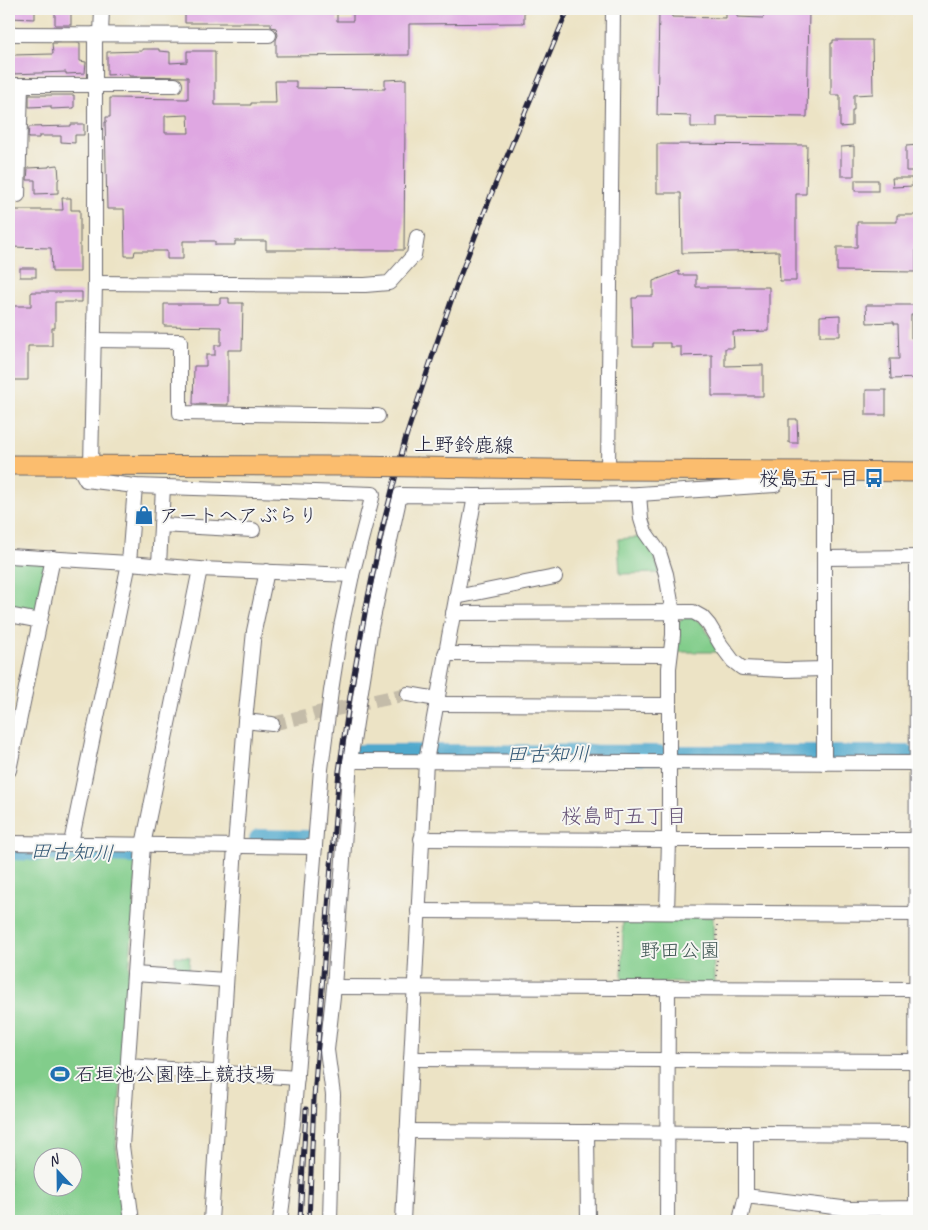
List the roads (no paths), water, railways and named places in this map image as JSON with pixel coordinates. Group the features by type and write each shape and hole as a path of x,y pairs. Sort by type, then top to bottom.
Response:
{"main road":[{"name":"上野鈴鹿線","path":"9,465 349,466 919,472"}],"street":[{"path":"102,9 94,84 94,340 84,465 86,480 135,486 373,494 352,575 342,627 321,769 293,1124 280,1221"},
{"path":"608,470 613,9"},
{"path":"9,34 270,35"},
{"path":"18,195 15,85 175,85"},
{"path":"95,284 365,285 389,283 414,255 417,236"},
{"path":"94,340 180,341 180,413 378,416"},
{"path":"330,1221 333,1095 327,1050 334,987 350,761 371,627 400,495 639,494 776,485 786,470"},
{"path":"824,471 824,763"},
{"path":"71,843 129,563 135,486"},
{"path":"160,565 163,487"},
{"path":"639,494 641,519 645,532 659,552 666,574 673,613 668,704 669,840 667,912"},
{"path":"403,1221 426,762 475,496"},
{"path":"161,525 253,530"},
{"path":"9,556 352,575"},
{"path":"9,770 53,558"},
{"path":"746,1196 850,1209 916,1208 918,1134 916,1061 916,840 918,803 918,558 824,558"},
{"path":"132,1221 122,1146 143,845 200,568"},
{"path":"210,1221 245,721 254,631 266,571"},
{"path":"456,597 555,577"},
{"path":"453,613 693,612 702,617 733,661 742,668 824,669"},
{"path":"9,615 40,621"},
{"path":"445,654 670,655"},
{"path":"408,694 437,701 668,704"},
{"path":"245,721 272,724"},
{"path":"350,761 917,763"},
{"path":"421,839 916,840"},
{"path":"9,842 315,847"},
{"path":"418,911 916,914"},
{"path":"134,974 226,980"},
{"path":"334,987 916,989"},
{"path":"667,1221 668,988"},
{"path":"410,1059 916,1061"},
{"path":"128,1066 297,1078"},
{"path":"407,1131 918,1134"},
{"path":"587,1132 588,1221"},
{"path":"740,1221 746,1196 746,1133"}],"waterway":[{"name":"田古知川","path":"360,754 418,754"},
{"name":"田古知川","path":"436,754 659,755"},
{"name":"田古知川","path":"677,755 815,755"},
{"name":"田古知川","path":"833,755 908,755"},
{"name":"田古知川","path":"259,839 309,840"},
{"name":"田古知川","path":"9,850 135,854"}],"tunnel":[{"path":"272,724 408,694"}],"railway":[{"path":"309,1221 314,1098 339,771 350,696 383,525 405,440 458,281 493,190 568,9"},
{"path":"300,1221 306,1109"}],"place":[{"name":"桜島五丁目","path":"874,478"},
{"name":"アートヘアぶらり","path":"144,515"},
{"name":"石垣池公園陸上競技場","path":"60,1074"}],"district":[{"name":"桜島町五丁目","path":"624,816"}],"park label":[{"name":"野田公園","path":"680,950"}]}
